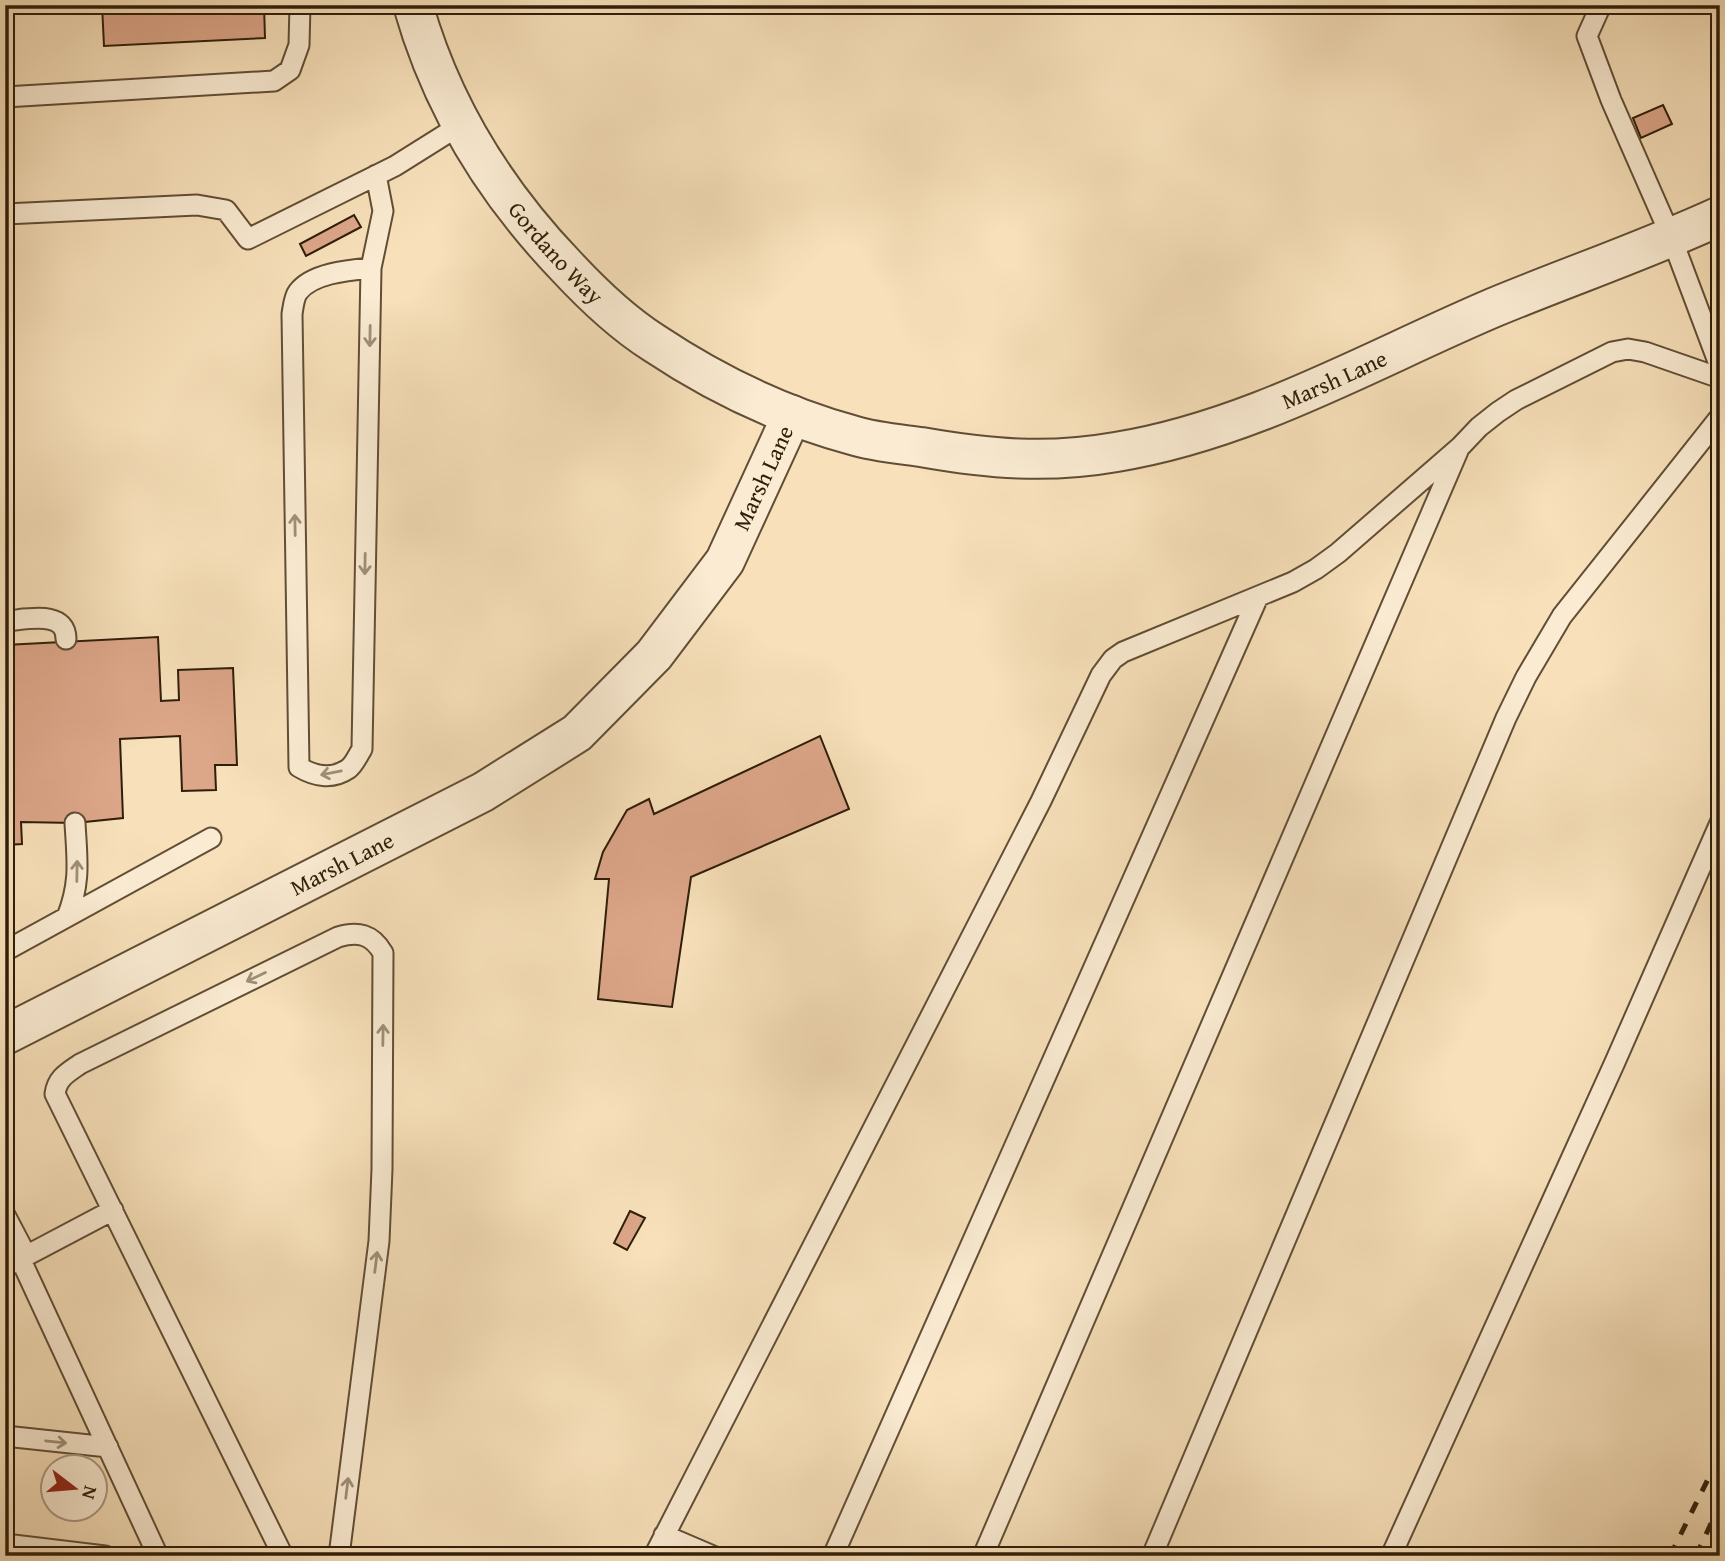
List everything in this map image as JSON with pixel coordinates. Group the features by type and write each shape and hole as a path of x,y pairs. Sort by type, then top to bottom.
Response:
{"street":[{"name":"Gordano Way","path":"413,5 433,65 479,158 520,216 596,296 652,342 739,390 792,415"},
{"name":"Marsh Lane","path":"5,1035 483,792 578,733 654,655 725,561 792,415 854,436 978,457 1012,460 1071,458 1176,440 1229,424 1496,307 1672,239 1720,216"}],"lane":[{"path":"5,97 274,81 290,70 299,46 300,5"},
{"path":"1595,9 1587,37 1611,100 1672,239 1720,366"},
{"path":"5,214 197,205 226,210 248,239 395,166 462,124"},
{"path":"371,268 331,273 309,284 297,293 292,314 299,767 309,773 326,777 349,768 362,749 371,268 383,211 376,175"},
{"path":"654,1556 1035,813 1101,675 1113,659 1124,652 1293,582 1338,553 1460,447 1479,426 1516,400 1612,352 1628,349 1645,352 1720,378"},
{"path":"1152,1556 1526,677 1562,616 1720,417"},
{"path":"983,1556 1460,447"},
{"path":"833,1556 1258,597"},
{"path":"5,621 48,618 64,626 66,639"},
{"path":"67,917 75,896 78,871 75,823"},
{"path":"1391,1556 1720,823"},
{"path":"5,951 211,838"},
{"path":"284,1556 55,1094 63,1075 80,1065 351,933 365,935 376,941 383,953 379,1241 339,1556"},
{"path":"17,1260 113,1210"},
{"path":"5,1215 17,1260 158,1556"},
{"path":"5,1436 108,1447"},
{"path":"664,1535 713,1556"},
{"path":"5,1544 105,1556"}],"building":[{"path":"102,5 264,5 265,38 104,46"},
{"path":"1663,105 1672,124 1641,138 1633,118"},
{"path":"354,215 361,227 306,256 300,244"},
{"path":"158,637 161,701 179,700 178,670 233,668 237,765 215,765 216,790 182,791 180,736 120,739 123,818 75,823 21,822 22,844 5,845 5,645"},
{"path":"820,736 849,809 691,877 672,1007 598,999 609,879 595,879 603,852 627,810 649,799 654,814"},
{"path":"630,1211 645,1218 627,1250 614,1243"}],"railway":[{"path":"1670,1556 1720,1455"},
{"path":"1696,1556 1720,1504"}]}
